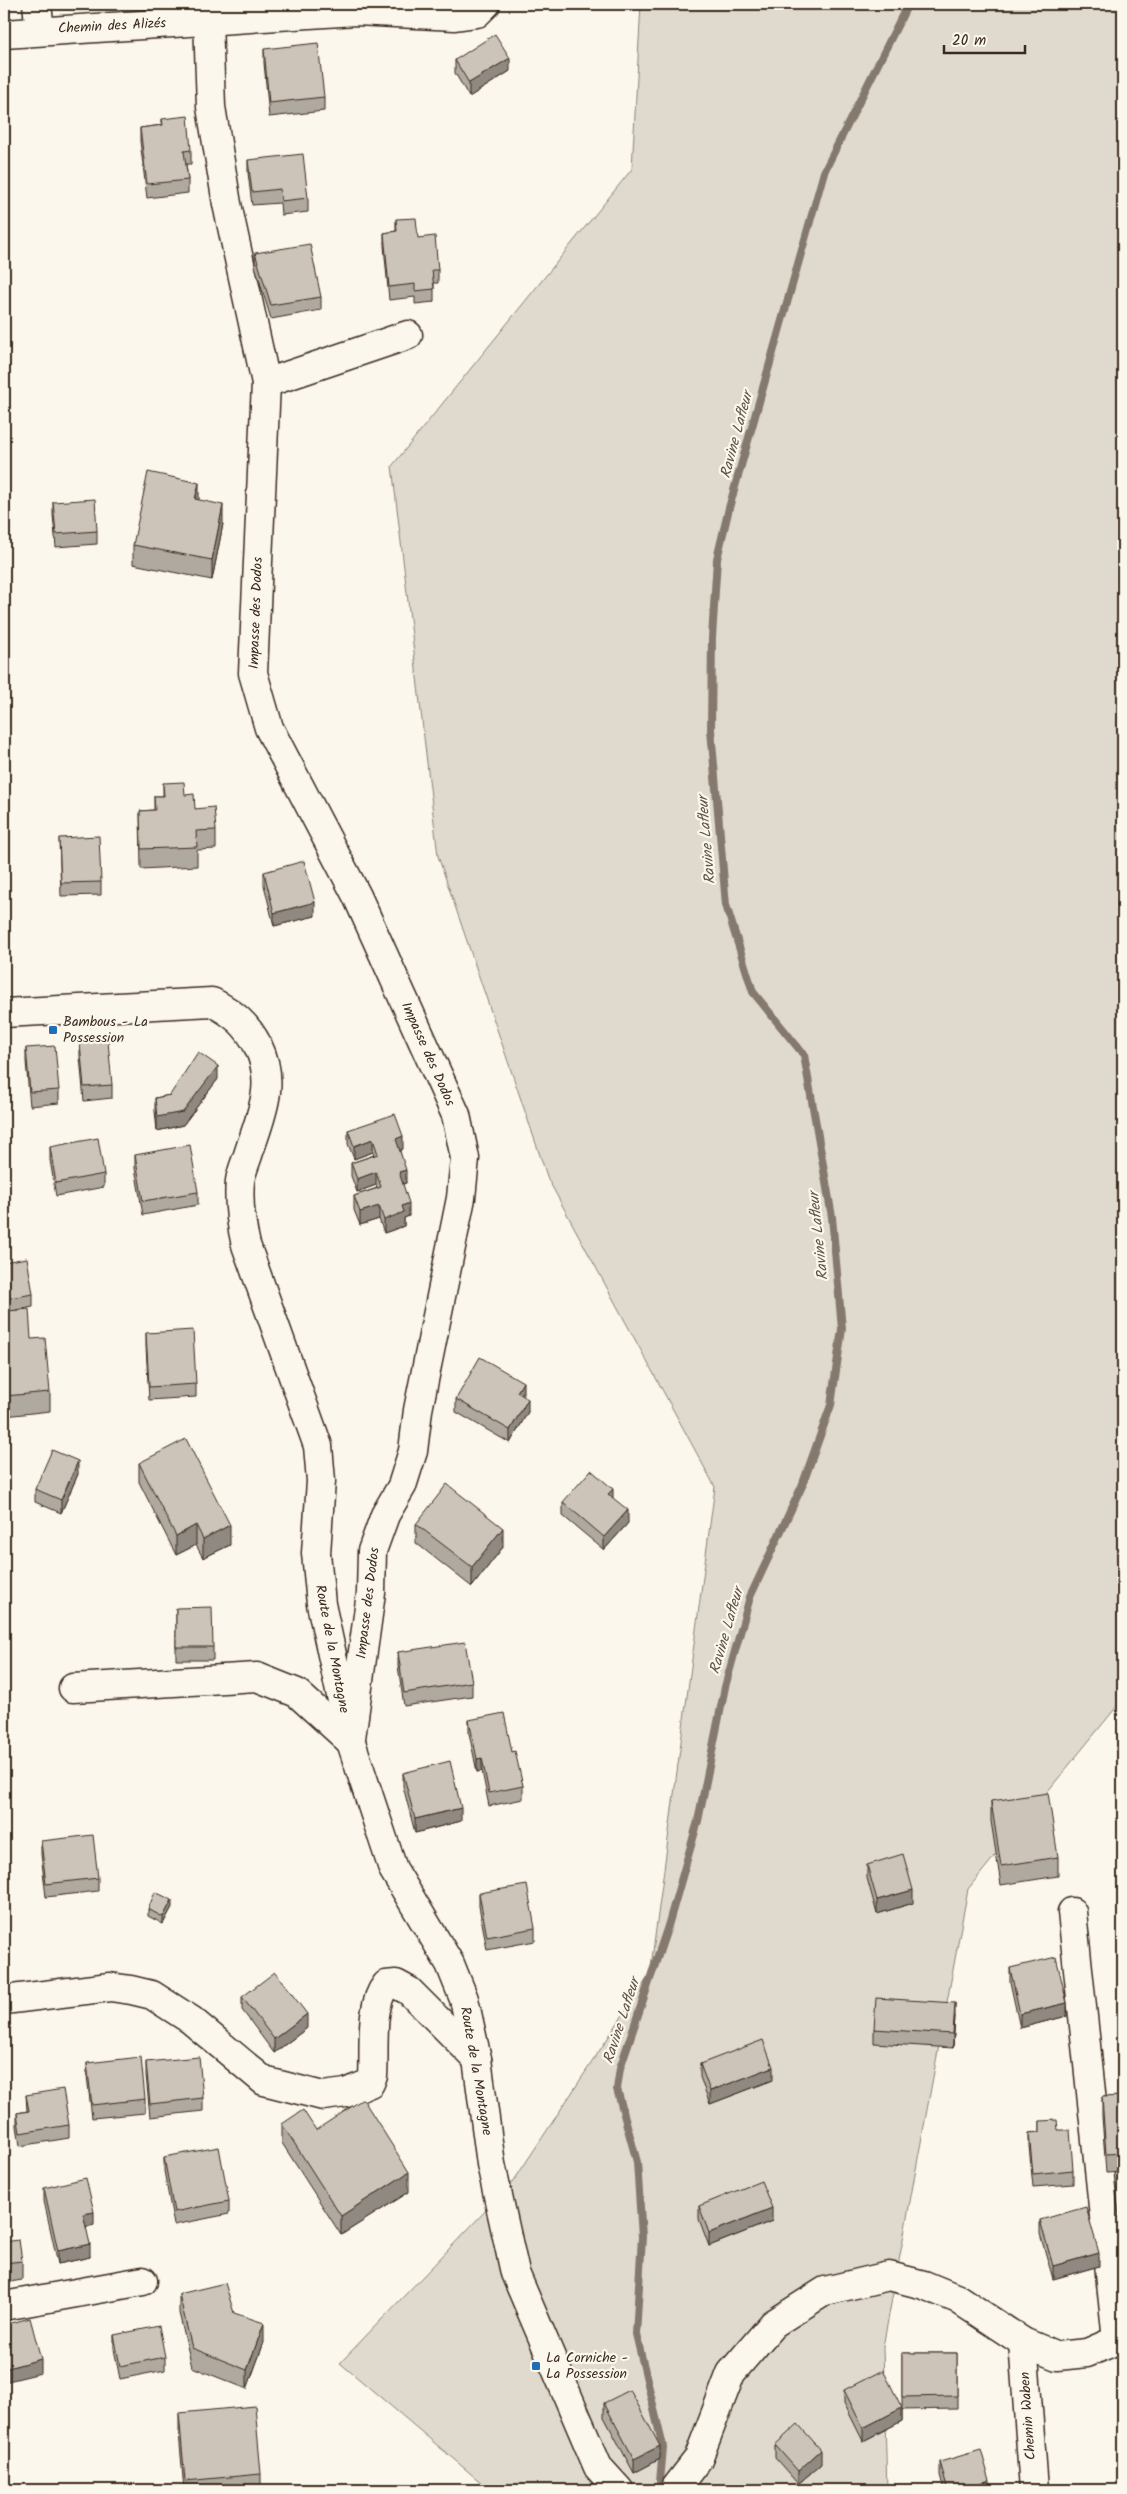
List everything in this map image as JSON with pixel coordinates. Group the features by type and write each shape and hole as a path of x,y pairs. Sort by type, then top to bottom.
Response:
{"street":[{"path":"36,4 40,30"},
{"name":"Chemin des Alizés","path":"4,34 355,8 455,16 476,13 486,4"},
{"name":"Impasse des Dodos","path":"208,20 211,107 226,204 266,383 253,673 269,728 357,896 456,1115 465,1158 461,1198 418,1410 412,1451 402,1486 385,1515 372,1551 371,1593 351,1742"},
{"path":"266,383 408,335"},
{"name":"Route de la Montagne","path":"4,1013 212,1002 229,1011 244,1023 262,1054 268,1075 265,1099 240,1179 239,1212 246,1245 318,1446 321,1481 316,1553 321,1604 351,1742 393,1869 450,1964 464,1998 477,2059 491,2164 515,2273 598,2467 619,2490"},
{"path":"73,1688 256,1677 297,1692 351,1742"},
{"path":"674,2490 698,2459 730,2373 773,2324 825,2291 889,2276 924,2285 958,2300 1023,2342 1057,2356 1087,2353 1120,2337 1072,1912"},
{"path":"4,2000 110,1987 152,1995 191,2020 264,2081 323,2096 346,2093 370,2083 373,2076 376,2006 379,1994 386,1985 396,1984 409,1991 477,2059"},
{"path":"4,2306 143,2281"},
{"name":"Chemin Waben","path":"1023,2342 1034,2490"}],"shaded area":[{"path":"641,4 1123,4 1123,1699 968,1889 883,2347 887,2490 490,2490 340,2363 513,2182 650,1974 715,1487 548,1179 438,856 392,466 632,169"}],"building":[{"path":"495,34 510,58 469,83 455,60"},
{"path":"318,43 324,97 269,103 264,49"},
{"path":"188,116 191,150 184,151 188,180 147,184 140,128 163,125 162,119"},
{"path":"303,154 308,198 281,201 280,189 252,192 248,160"},
{"path":"416,218 418,238 435,236 438,270 432,270 434,289 415,291 415,284 389,287 384,233 397,231 396,219"},
{"path":"310,244 321,297 271,305 255,253"},
{"path":"148,472 199,483 195,499 223,505 212,560 133,545"},
{"path":"95,499 97,531 56,534 53,502"},
{"path":"184,782 185,795 194,794 195,809 214,807 216,830 196,831 197,847 141,849 140,811 155,810 154,796 164,796 163,783"},
{"path":"99,836 101,882 61,883 59,838"},
{"path":"304,861 315,902 274,913 264,872"},
{"path":"108,1041 112,1085 84,1087 80,1043"},
{"path":"55,1046 59,1090 30,1092 26,1048"},
{"path":"198,1052 218,1066 183,1112 157,1117 155,1098 170,1095"},
{"path":"395,1114 403,1136 396,1139 406,1170 399,1172 409,1203 402,1206 404,1212 384,1220 379,1206 360,1212 354,1196 381,1187 376,1172 357,1179 351,1163 378,1154 373,1139 354,1146 348,1130"},
{"path":"98,1138 104,1174 56,1183 50,1147"},
{"path":"190,1145 198,1192 143,1201 135,1155"},
{"path":"27,1258 33,1294 4,1299 4,1262"},
{"path":"29,1309 31,1339 45,1338 50,1392 5,1396 4,1333 10,1333 8,1311"},
{"path":"193,1330 196,1384 149,1387 146,1333"},
{"path":"480,1357 523,1382 517,1392 528,1399 510,1430 456,1399"},
{"path":"186,1439 230,1525 203,1539 196,1525 176,1536 139,1463"},
{"path":"52,1450 78,1461 61,1500 35,1489"},
{"path":"591,1470 613,1489 608,1494 628,1510 604,1537 563,1502"},
{"path":"447,1484 503,1528 472,1567 416,1524"},
{"path":"212,1607 213,1647 176,1647 176,1608"},
{"path":"465,1642 472,1682 404,1693 398,1652"},
{"path":"504,1713 512,1752 515,1751 523,1786 489,1793 482,1758 477,1759 469,1720"},
{"path":"450,1761 461,1808 415,1819 403,1773"},
{"path":"1048,1793 1058,1857 1001,1866 991,1801"},
{"path":"93,1835 98,1878 46,1884 41,1841"},
{"path":"903,1854 913,1890 877,1900 867,1865"},
{"path":"527,1885 535,1928 487,1937 479,1893"},
{"path":"155,1892 172,1900 163,1917 148,1909"},
{"path":"1056,1957 1067,2003 1020,2014 1010,1968"},
{"path":"275,1972 307,2014 274,2039 242,1997"},
{"path":"876,1998 955,2003 953,2034 874,2029"},
{"path":"763,2040 773,2067 710,2091 700,2064"},
{"path":"141,2057 145,2099 92,2105 87,2063"},
{"path":"199,2057 203,2098 150,2104 146,2062"},
{"path":"63,2089 69,2125 20,2133 17,2113 29,2111 26,2095"},
{"path":"1123,2096 1123,2153 1106,2154 1102,2097"},
{"path":"363,2099 409,2172 341,2216 282,2124 303,2110 316,2130"},
{"path":"1057,2120 1058,2130 1070,2130 1073,2170 1033,2174 1029,2133 1040,2132 1040,2121"},
{"path":"219,2147 229,2201 174,2212 164,2157"},
{"path":"86,2178 94,2212 83,2214 90,2244 58,2251 44,2188"},
{"path":"761,2181 772,2208 709,2233 699,2206"},
{"path":"1086,2207 1099,2253 1053,2266 1040,2220"},
{"path":"19,2240 22,2261 4,2263 4,2242"},
{"path":"225,2283 234,2313 264,2323 247,2370 192,2348 179,2294"},
{"path":"30,2318 41,2359 4,2369 4,2325"},
{"path":"159,2326 165,2357 120,2366 114,2335"},
{"path":"902,2353 957,2353 957,2396 902,2397"},
{"path":"883,2370 902,2408 863,2428 844,2390"},
{"path":"630,2390 660,2446 634,2459 604,2403"},
{"path":"255,2406 261,2474 185,2481 179,2413"},
{"path":"798,2424 821,2450 798,2471 775,2445"},
{"path":"981,2450 990,2481 959,2490 948,2490 940,2462"}],"waterway":[{"name":"Ravine Lafleur","path":"660,2482 663,2447 636,2334 642,2237 637,2162 617,2089 620,2068 668,1926 698,1821 725,1687 750,1597 802,1486 831,1405 842,1329 832,1217 804,1055 753,992 726,905 711,730 712,638 717,559 729,508 824,172 908,4"}],"place":[{"name":"Bambous - La Possession","path":"53,1030"},
{"name":"La Corniche - La Possession","path":"536,2366"}]}
